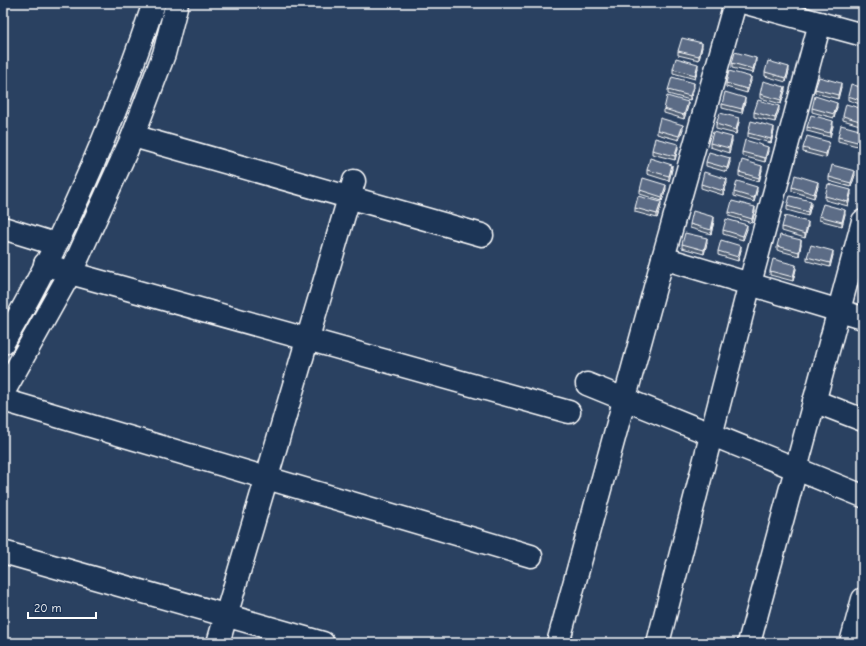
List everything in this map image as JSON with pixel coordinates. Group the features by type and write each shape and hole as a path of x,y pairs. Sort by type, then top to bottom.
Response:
{"street":[{"path":"3,343 23,309 96,158 134,63 154,3"},
{"path":"3,393 70,273 133,136 164,54 177,3"},
{"path":"558,643 624,399 735,3"},
{"path":"746,3 863,35"},
{"path":"658,643 750,283 820,24"},
{"path":"133,136 352,189 482,235"},
{"path":"218,643 352,189"},
{"path":"749,643 863,221"},
{"path":"3,228 55,244"},
{"path":"663,258 863,318"},
{"path":"45,264 70,273 569,412"},
{"path":"587,384 863,496"},
{"path":"3,400 531,556"},
{"path":"814,401 863,420"},
{"path":"3,552 323,643"},
{"path":"851,643 863,599"}],"building":[{"path":"682,38 702,43 699,56 678,51"},
{"path":"735,52 756,58 753,69 732,63"},
{"path":"676,58 698,64 695,75 673,69"},
{"path":"768,61 789,67 786,78 765,72"},
{"path":"729,71 751,77 747,89 726,83"},
{"path":"672,77 694,83 690,96 668,90"},
{"path":"819,77 841,83 838,95 815,89"},
{"path":"763,81 785,87 781,100 760,94"},
{"path":"851,84 863,88 863,101 848,96"},
{"path":"725,92 745,98 742,109 722,104"},
{"path":"667,96 688,102 684,115 664,109"},
{"path":"815,96 837,103 834,114 812,108"},
{"path":"758,100 779,106 775,118 754,112"},
{"path":"846,104 863,109 863,122 843,116"},
{"path":"720,113 739,118 736,130 716,124"},
{"path":"811,115 833,121 830,133 807,127"},
{"path":"660,118 683,125 679,136 657,130"},
{"path":"751,121 774,127 771,139 748,133"},
{"path":"841,125 863,131 861,143 838,137"},
{"path":"713,132 732,137 729,148 710,143"},
{"path":"807,136 829,142 826,154 803,148"},
{"path":"655,138 678,144 675,156 652,150"},
{"path":"745,140 768,147 765,158 742,152"},
{"path":"709,152 730,158 727,168 706,162"},
{"path":"650,158 672,165 669,176 647,170"},
{"path":"742,160 762,166 759,178 739,172"},
{"path":"832,165 855,171 851,183 829,177"},
{"path":"704,172 727,179 723,191 701,184"},
{"path":"795,175 818,182 814,194 792,187"},
{"path":"643,178 666,185 662,197 640,190"},
{"path":"737,181 757,187 754,198 734,192"},
{"path":"828,184 851,190 848,202 825,196"},
{"path":"638,196 661,202 657,214 635,208"},
{"path":"790,196 811,201 808,212 787,206"},
{"path":"732,201 755,207 752,219 729,212"},
{"path":"823,204 845,210 842,222 819,216"},
{"path":"693,211 714,217 711,230 690,224"},
{"path":"785,216 808,222 805,234 782,227"},
{"path":"726,219 747,225 743,236 723,230"},
{"path":"685,233 707,238 704,250 682,244"},
{"path":"780,235 801,240 799,252 777,246"},
{"path":"721,240 741,246 738,257 718,251"},
{"path":"811,245 833,251 830,263 807,257"},
{"path":"773,259 796,265 793,277 770,271"}]}
